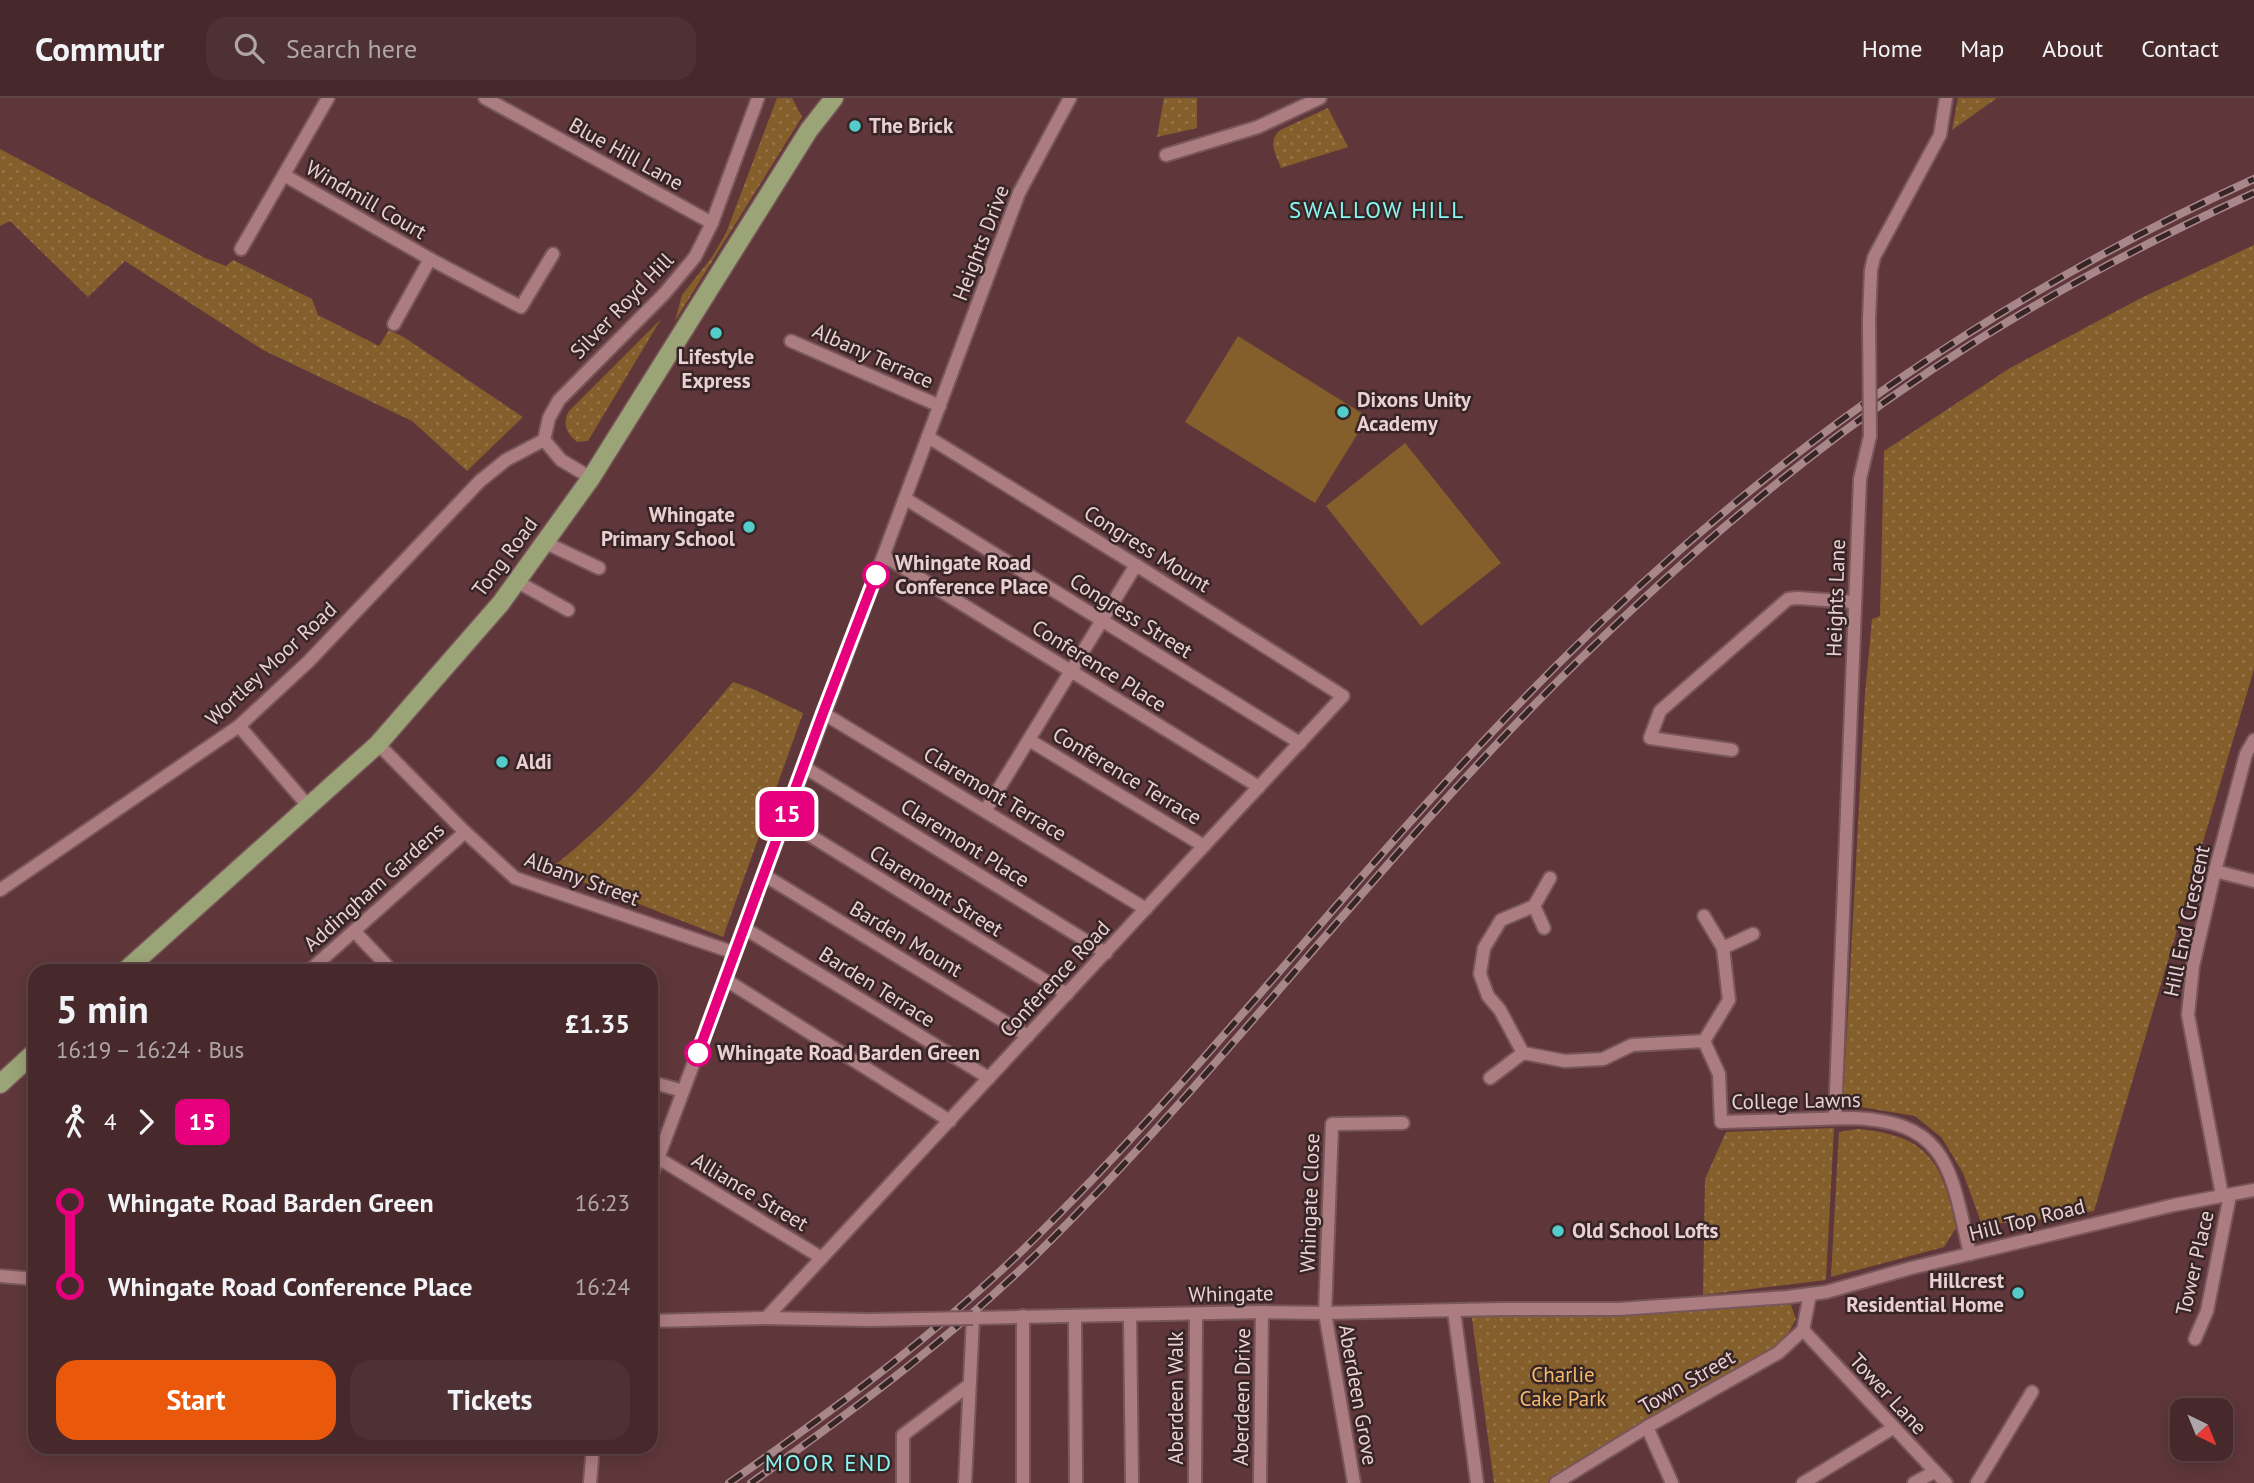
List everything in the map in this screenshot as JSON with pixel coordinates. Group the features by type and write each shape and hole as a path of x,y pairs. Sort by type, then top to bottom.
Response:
{"main road":[{"name":"Tong Road","path":"133,964 378,744 500,603 591,478 809,130 834,98"},
{"path":"0,1084 28,1058"}],"street":[{"path":"241,249 328,98"},
{"name":"Blue Hill Lane","path":"485,98 712,223"},
{"name":"Silver Royd Hill","path":"544,440 549,418 559,400 664,294 695,257 712,223 758,98"},
{"name":"Heights Drive","path":"658,1155 1019,193 1070,98"},
{"path":"1166,155 1258,127 1320,98"},
{"name":"Heights Lane","path":"1835,1118 1860,479 1870,436 1869,320 1874,257 1940,135 1946,98"},
{"name":"Windmill Court","path":"284,175 430,259 521,307 553,254"},
{"name":"Windmill Court","path":"394,324 430,259"},
{"name":"Albany Terrace","path":"791,341 940,406"},
{"name":"Congress Mount","path":"928,437 1343,696"},
{"path":"544,440 561,460 591,478"},
{"name":"Wortley Moor Road","path":"0,890 239,726 309,661 480,481 506,460 544,440"},
{"name":"Congress Street","path":"906,499 1300,743"},
{"path":"544,542 599,568"},
{"name":"Conference Place","path":"884,556 1259,787"},
{"path":"985,811 1136,565"},
{"path":"516,581 568,610"},
{"path":"1732,750 1650,738 1660,711 1788,599 1855,602"},
{"name":"Conference Road","path":"766,1318 1343,696"},
{"name":"Claremont Terrace","path":"823,713 1146,909"},
{"path":"239,726 309,807"},
{"name":"Conference Terrace","path":"1029,740 1205,846"},
{"name":"Hill End Crescent","path":"2226,1195 2188,1015 2193,966 2215,871 2246,754 2254,740"},
{"name":"Albany Street","path":"378,744 515,878 735,953"},
{"name":"Claremont Place","path":"804,767 1105,953"},
{"name":"Claremont Street","path":"785,820 1067,994"},
{"name":"Addingham Gardens","path":"317,964 465,832"},
{"path":"2215,871 2254,881"},
{"name":"Barden Mount","path":"764,875 1028,1036"},
{"path":"1523,1054 1500,1010 1488,996 1480,974 1484,948 1501,919 1534,906 1550,878"},
{"path":"1534,906 1544,928"},
{"path":"1490,1078 1523,1054 1565,1061 1603,1059 1633,1045 1704,1041 1729,1000 1723,948 1704,916"},
{"name":"Barden Terrace","path":"744,928 989,1078"},
{"path":"355,932 385,964"},
{"path":"1723,948 1753,934"},
{"path":"726,980 950,1121"},
{"name":"College Lawns","path":"1704,1041 1719,1074 1721,1122 1870,1119 1900,1124 1921,1135 1940,1155 1952,1179 1970,1254"},
{"path":"658,1084 683,1091"},
{"name":"Whingate Close","path":"1325,1313 1332,1124 1403,1123"},
{"name":"Alliance Street","path":"658,1159 822,1258"},
{"name":"Hill Top Road","path":"1810,1294 2174,1205 2254,1190"},
{"name":"Tower Place","path":"2195,1339 2207,1311 2226,1195"},
{"path":"0,1276 28,1278"},
{"path":"1803,1330 1810,1294"},
{"name":"Whingate","path":"658,1321 1619,1309 1810,1294"},
{"path":"1454,1311 1477,1483"},
{"name":"Aberdeen Drive","path":"1260,1483 1262,1312"},
{"name":"Aberdeen Grove","path":"1325,1313 1354,1483"},
{"name":"Aberdeen Walk","path":"1195,1314 1195,1483"},
{"path":"1023,1316 1023,1483"},
{"path":"1130,1316 1132,1483"},
{"path":"1075,1317 1076,1483"},
{"path":"965,1483 973,1318"},
{"name":"Town Street","path":"1556,1483 1647,1427 1778,1353 1803,1330"},
{"name":"Tower Lane","path":"1803,1330 1893,1428 1932,1477 1946,1483"},
{"path":"903,1483 903,1435 969,1385"},
{"path":"1978,1483 2032,1392"},
{"path":"1647,1427 1672,1483"},
{"path":"1803,1483 1893,1428"},
{"path":"590,1483 592,1454"},
{"path":"1914,1483 1932,1477"}],"green space":[{"path":"777,98 792,98 802,117 675,321 682,295 712,257 726,233"},
{"path":"1164,98 1197,98 1197,128 1157,137"},
{"path":"1958,98 1997,98 1952,130"},
{"path":"1328,108 1348,147 1281,168 1273,144 1276,135 1280,130"},
{"path":"0,149 205,258 226,266 233,260 312,299 318,315 379,346 389,330 402,336 523,417 467,471 412,421 263,350 125,261 88,297 10,221 0,226"},
{"path":"2254,245 2254,669 2094,1211 1982,1225 1963,1173 1942,1138 1915,1116 1843,1104 1865,695 1872,619 1880,616 1884,451 2010,368 2143,297"},
{"path":"661,319 588,441 577,442 566,428 569,411"},
{"path":"1238,336 1368,417 1315,503 1185,422"},
{"path":"1405,443 1501,563 1421,626 1326,506"},
{"path":"733,682 803,713 723,937 550,869 600,826 646,780"},
{"path":"1834,1128 1826,1280 1703,1295 1705,1179 1726,1132"},
{"path":"1857,1129 1901,1138 1928,1156 1938,1169 1945,1186 1956,1228 1944,1247 1831,1277 1839,1132"},
{"name":"Charlie Cake Park","path":"1788,1297 1796,1319 1778,1353 1558,1483 1494,1483 1471,1311"}],"railway":[{"path":"729,1483 812,1424 933,1331 1045,1228 1176,1089 1427,803 1492,733 1558,664 1636,589 1716,519 1799,452 1972,331 2063,276 2254,179"},
{"path":"751,1483 908,1366 983,1304 1054,1237 1185,1098 1500,740 1599,641 1733,519 1803,462 1887,400 1988,334 2093,273 2254,193"}],"bus line":[{"name":"15","path":"698,1053 876,575"}],"place":[{"name":"The Brick","path":"855,126"},
{"name":"Lifestyle Express","path":"716,333"},
{"name":"Dixons Unity Academy","path":"1343,412"},
{"name":"Whingate Primary School","path":"749,527"},
{"name":"Whingate Road Conference Place","path":"876,575"},
{"name":"Aldi","path":"502,762"},
{"name":"Whingate Road Barden Green","path":"698,1053"},
{"name":"Old School Lofts","path":"1558,1231"},
{"name":"Hillcrest Residential Home","path":"2018,1293"}],"district":[{"name":"SWALLOW HILL","path":"1377,210"},
{"name":"MOOR END","path":"829,1463"}]}
